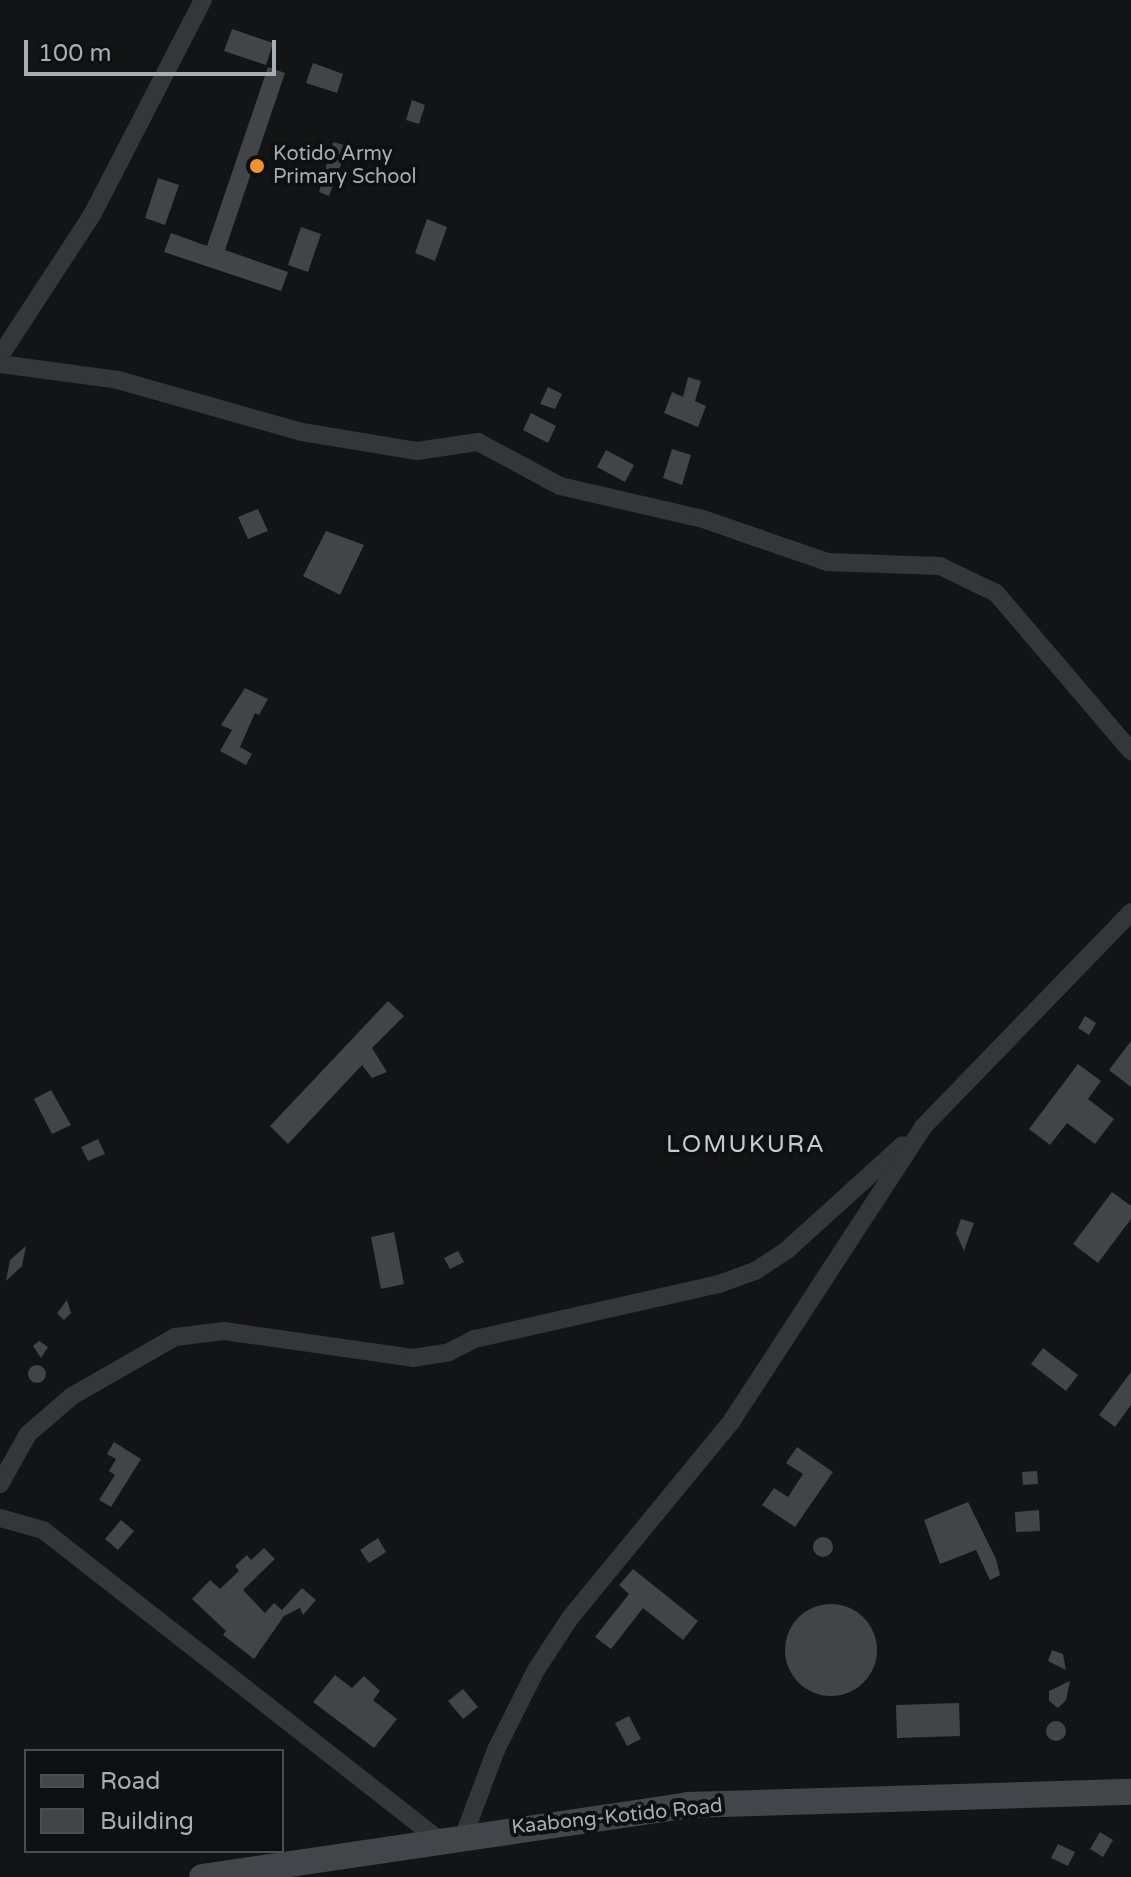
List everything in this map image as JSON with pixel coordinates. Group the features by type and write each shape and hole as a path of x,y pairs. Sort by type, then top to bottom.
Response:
{"street":[{"path":"0,356 92,215 203,0"},
{"path":"0,364 118,380 302,432 374,444 417,451 478,442 560,486 703,519 827,562 940,566 996,593 1131,751"},
{"path":"0,1484 28,1434 72,1396 175,1337 224,1331 413,1358 755,1271 787,1250 923,1127 1131,912"},
{"path":"464,1835 496,1750 570,1618 731,1422 923,1127"},
{"path":"0,1518 43,1530 438,1839"},
{"name":"Kaabong-Kotido Road","path":"202,1877 464,1835 688,1805 1131,1792"}],"building":[{"path":"232,29 273,43 266,65 224,51"},
{"path":"313,63 343,74 337,93 306,83"},
{"path":"268,67 285,73 225,250 288,272 281,291 164,252 171,233 207,246"},
{"path":"412,100 425,105 419,124 406,120"},
{"path":"333,142 348,146 329,196 319,192"},
{"path":"158,178 179,185 165,225 145,218"},
{"path":"427,219 447,227 435,261 415,253"},
{"path":"301,227 321,234 308,272 288,265"},
{"path":"688,377 701,381 695,401 706,406 698,427 664,413 672,392 683,397"},
{"path":"548,387 562,394 555,409 540,404"},
{"path":"531,413 556,426 548,443 523,430"},
{"path":"672,449 691,455 682,485 663,478"},
{"path":"606,450 634,465 625,482 597,467"},
{"path":"258,509 268,531 248,539 238,517"},
{"path":"326,531 364,545 340,595 303,576"},
{"path":"245,688 268,699 259,715 255,713 240,747 252,754 246,765 220,751 232,730 221,725"},
{"path":"388,1001 404,1016 372,1048 387,1072 372,1078 362,1065 288,1144 270,1126"},
{"path":"1085,1016 1096,1023 1089,1035 1078,1028"},
{"path":"1131,1041 1131,1087 1109,1070"},
{"path":"1078,1064 1101,1081 1088,1099 1114,1119 1095,1144 1067,1123 1050,1145 1029,1129"},
{"path":"51,1090 71,1125 52,1134 34,1099"},
{"path":"98,1139 105,1154 88,1161 81,1147"},
{"path":"1112,1192 1131,1206 1131,1219 1098,1263 1073,1244"},
{"path":"961,1219 974,1223 964,1251 956,1233"},
{"path":"394,1232 404,1284 381,1289 371,1237"},
{"path":"26,1246 22,1266 6,1281 10,1260"},
{"path":"458,1251 464,1262 450,1269 444,1258"},
{"path":"67,1300 71,1313 64,1320 57,1313"},
{"path":"39,1341 48,1347 41,1358 33,1346"},
{"path":"1043,1348 1078,1375 1066,1391 1031,1364"},
{"path":"33,1365 41,1365 46,1374 44,1381 33,1383 28,1378 28,1370"},
{"path":"1131,1372 1131,1405 1115,1427 1099,1415"},
{"path":"114,1442 141,1459 111,1507 99,1500 115,1475 109,1471 116,1459 107,1454"},
{"path":"797,1447 833,1472 795,1527 762,1505 774,1488 788,1497 803,1474 786,1463"},
{"path":"1037,1471 1038,1484 1023,1485 1022,1472"},
{"path":"968,1502 996,1559 1000,1575 990,1580 976,1550 940,1564 924,1520"},
{"path":"1039,1510 1040,1531 1016,1532 1015,1512"},
{"path":"121,1520 134,1531 118,1550 105,1539"},
{"path":"823,1537 830,1540 833,1547 830,1554 823,1557 816,1554 813,1547 816,1540"},
{"path":"378,1538 386,1552 369,1563 360,1550"},
{"path":"264,1548 275,1559 243,1590 265,1613 274,1603 282,1610 302,1588 316,1600 303,1615 300,1608 284,1616 254,1659 223,1635 226,1631 192,1599 210,1580 220,1589 239,1571 235,1566 247,1555 251,1560"},
{"path":"633,1569 698,1621 683,1640 643,1608 611,1649 595,1637 629,1594 619,1585"},
{"path":"831,1604 848,1608 863,1618 873,1633 877,1650 873,1667 863,1682 848,1692 831,1696 814,1692 799,1682 789,1667 785,1650 789,1633 799,1618 814,1608"},
{"path":"1052,1650 1063,1654 1066,1670 1048,1661"},
{"path":"335,1675 352,1688 364,1676 380,1691 373,1700 397,1719 374,1748 313,1702"},
{"path":"1070,1681 1066,1700 1058,1708 1049,1701 1049,1691"},
{"path":"463,1689 478,1707 463,1719 448,1701"},
{"path":"959,1703 960,1736 897,1738 896,1705"},
{"path":"629,1716 641,1739 627,1746 615,1723"},
{"path":"1056,1721 1063,1724 1066,1731 1063,1738 1056,1741 1049,1738 1046,1731 1049,1724"},
{"path":"1100,1832 1113,1840 1103,1857 1090,1849"},
{"path":"1058,1844 1075,1852 1068,1866 1051,1858"}],"place":[{"name":"Kotido Army Primary School","path":"257,166"}],"district":[{"name":"LOMUKURA","path":"746,1145"}]}
